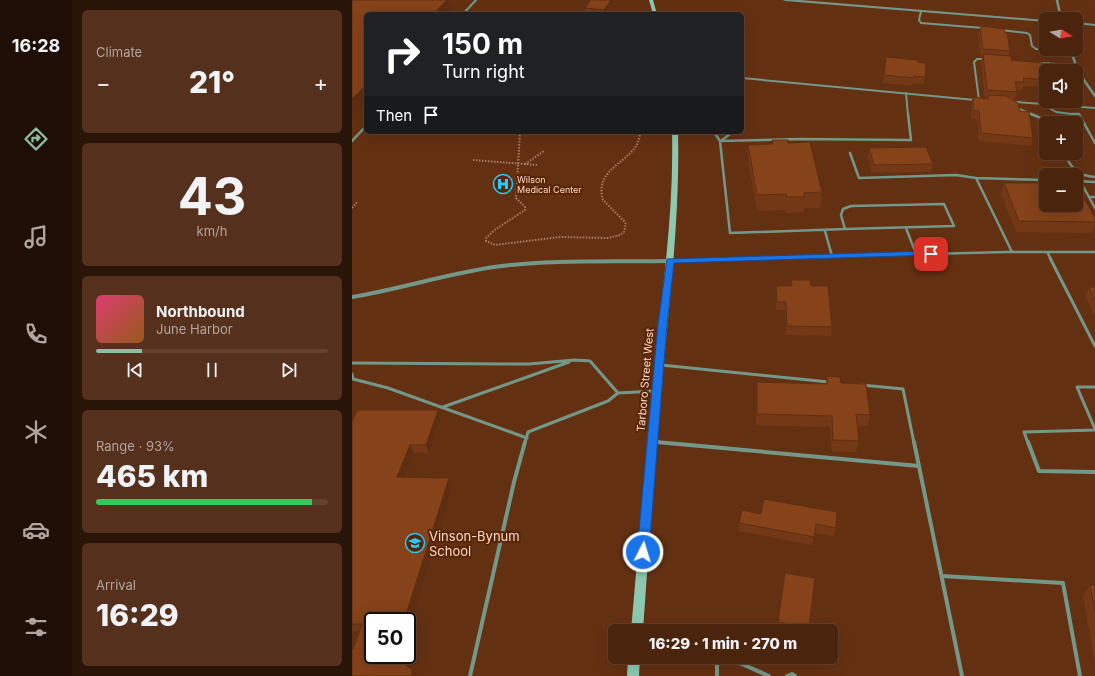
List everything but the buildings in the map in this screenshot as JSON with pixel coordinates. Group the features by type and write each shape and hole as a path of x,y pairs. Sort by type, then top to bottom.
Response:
{"main road":[{"path":"651,0 654,12"},
{"name":"Tarboro Street West","path":"638,624 659,365 670,261 675,197 676,134"},
{"path":"633,676 634,664"}],"street":[{"path":"785,0 1039,20"},
{"path":"1057,0 1060,12"},
{"path":"1083,24 1095,25"},
{"path":"1083,77 1095,96"},
{"path":"352,297 449,275 495,267 573,262 670,261"}],"lane":[{"path":"465,12 476,0"},
{"path":"921,11 919,20 921,23 984,28"},
{"path":"998,30 1027,33 1030,35 1032,46 1039,49"},
{"path":"979,100 974,62 978,59 991,59"},
{"path":"1037,62 1062,64"},
{"path":"744,78 986,100"},
{"path":"720,141 800,139 911,140 906,93"},
{"path":"1012,102 1039,104"},
{"path":"1083,107 1095,108"},
{"path":"1016,108 1039,117"},
{"path":"1048,108 1056,113 1079,114 1095,143"},
{"path":"352,141 364,128"},
{"path":"715,134 720,141 730,234 825,231 954,226 944,204 851,206 845,207 842,210 841,214 845,230"},
{"path":"720,141 730,134"},
{"path":"850,154 859,178 956,175 976,178 1039,180"},
{"path":"1067,160 1071,168 1080,174 1095,177"},
{"path":"976,178 1012,252"},
{"path":"1083,181 1095,182"},
{"path":"1083,186 1095,208"},
{"path":"1089,197 1095,197"},
{"path":"906,228 916,254"},
{"path":"825,231 832,256"},
{"path":"1047,252 1095,346"},
{"path":"670,261 916,254 1095,252"},
{"path":"442,407 575,360"},
{"path":"352,363 529,364 575,360 590,361 618,393"},
{"path":"659,365 832,382"},
{"path":"352,374 353,379 388,388 527,438"},
{"path":"856,384 904,389 962,676"},
{"path":"1095,387 1077,387 1093,419 1095,430 1024,432 1039,472 1095,472"},
{"path":"470,676 514,482 528,432 608,401 618,393 657,391"},
{"path":"653,442 919,466"},
{"path":"942,576 1063,583 1080,676"},
{"path":"717,664 717,676"},
{"path":"742,664 769,676"},
{"path":"787,676 792,674 795,676"}],"path":[{"path":"520,134 516,198 525,207 524,212 489,234 486,241 495,245 560,238 608,238 620,235 624,232 626,224 622,217 605,203 602,196 604,177 610,168 638,146 641,134"},
{"path":"526,164 533,157 544,151"},
{"path":"473,160 537,165"},
{"path":"352,208 358,201"}],"place":[{"name":"Wilson Medical Center","path":"503,184"},
{"name":"Vinson-Bynum School","path":"415,543"}],"route":[{"path":"643,552 670,261 931,254"}]}
